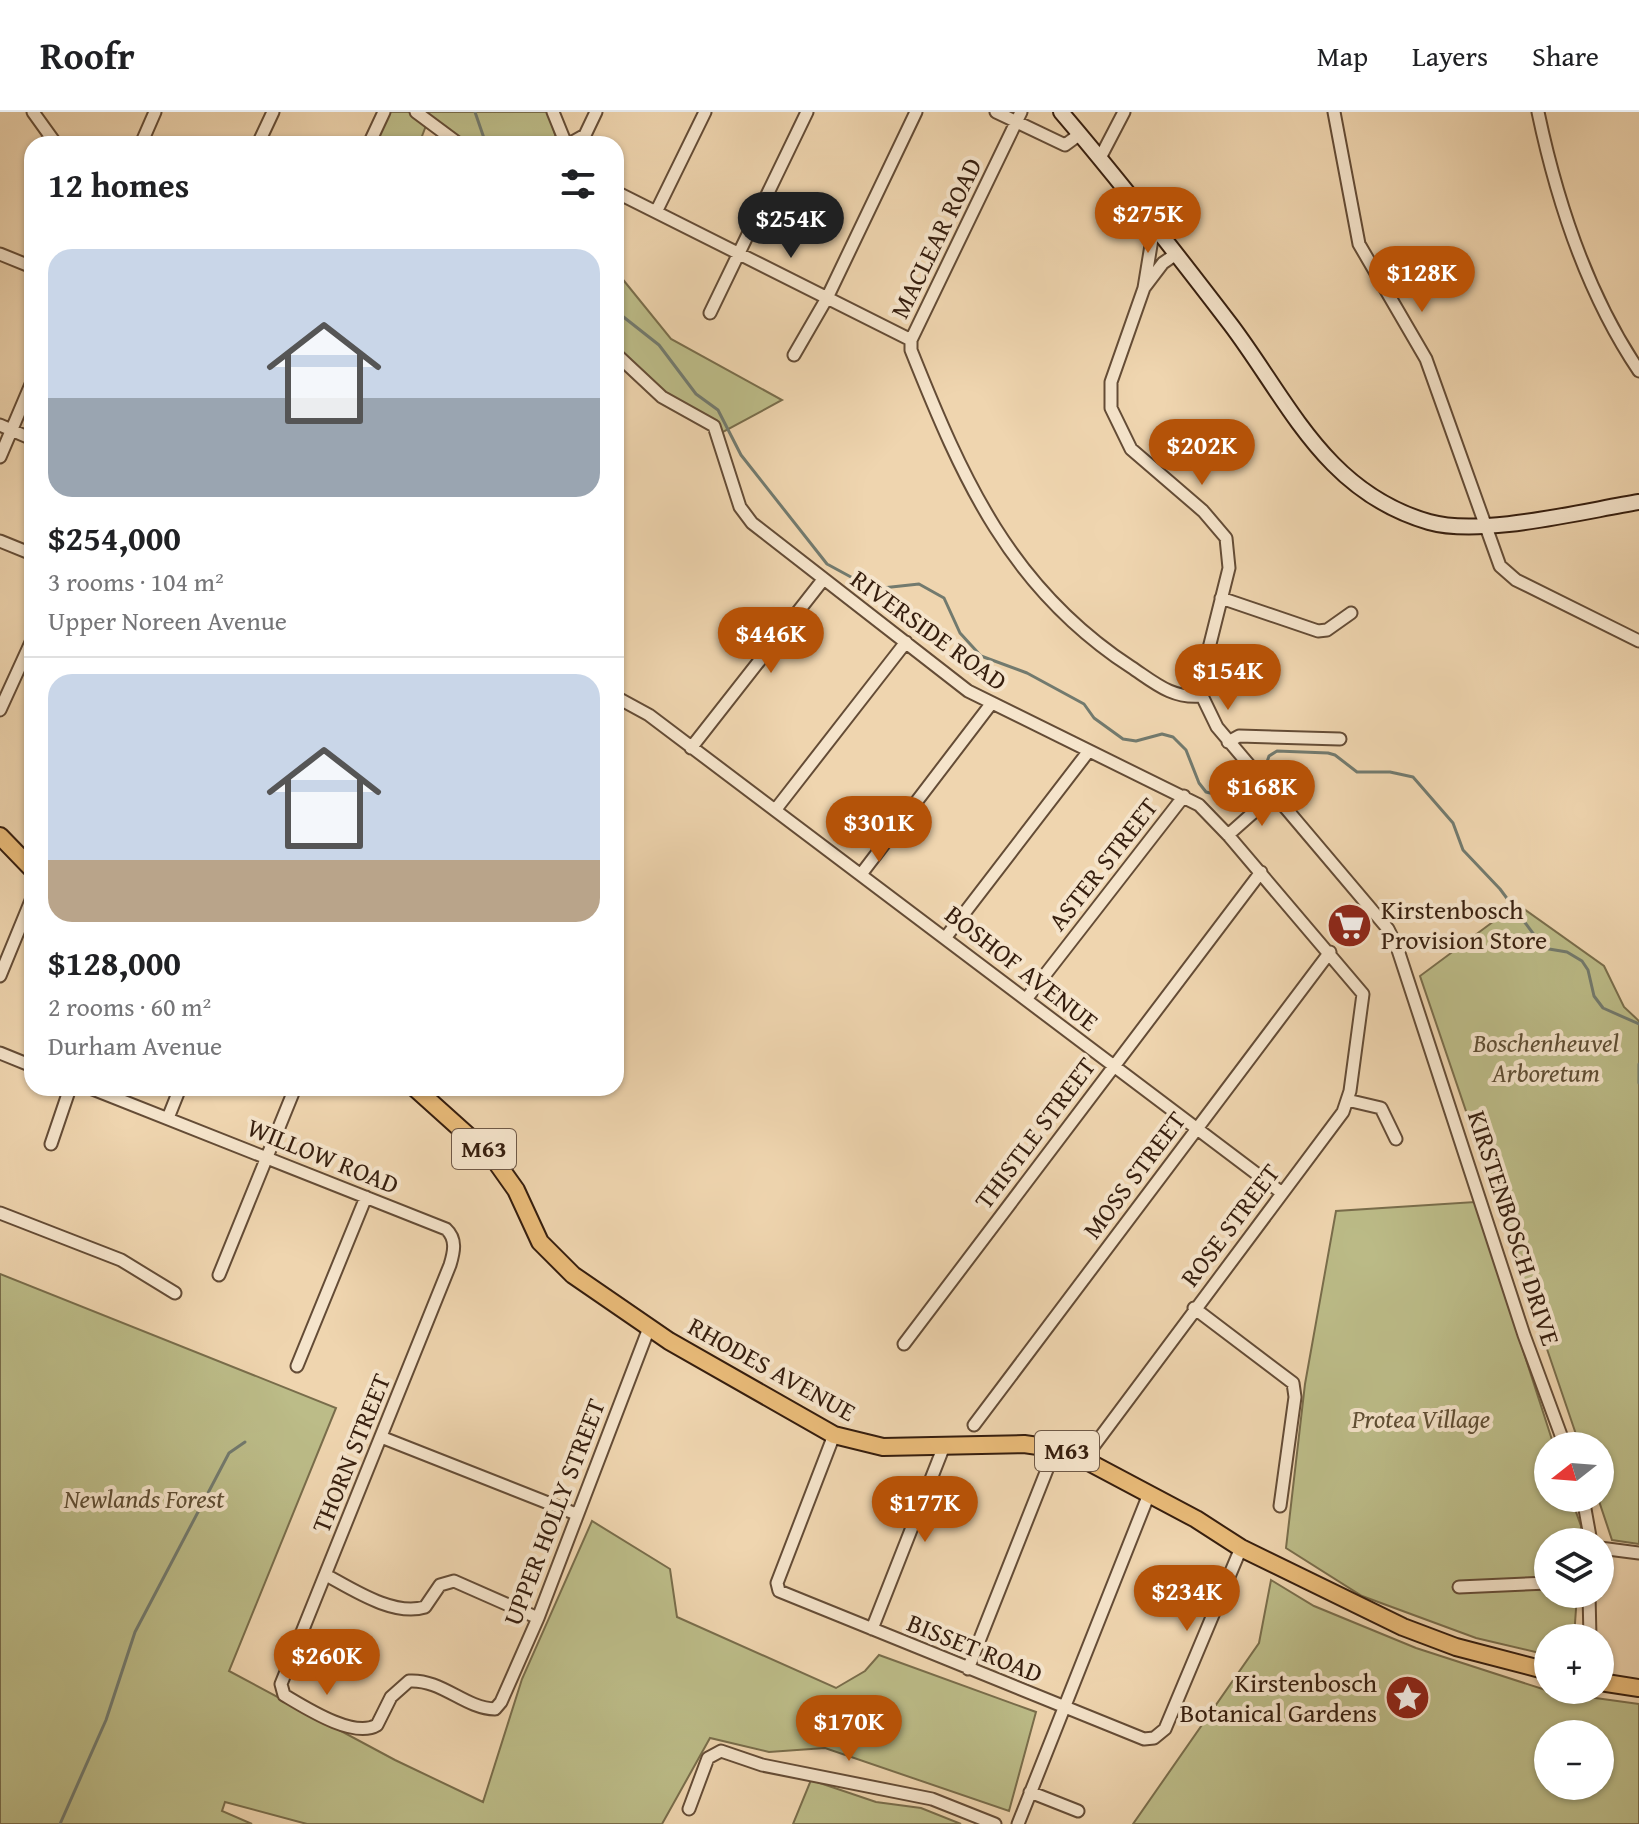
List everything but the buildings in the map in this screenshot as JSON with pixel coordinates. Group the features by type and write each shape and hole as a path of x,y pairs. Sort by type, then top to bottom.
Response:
{"main road":[{"path":"0,836 24,861"},
{"name":"RHODES AVENUE","path":"424,1096 494,1159 516,1190 540,1242 552,1257 649,1328 834,1435 883,1447 1024,1444 1056,1447 1149,1494 1241,1548 1403,1627 1456,1647 1534,1667"},
{"path":"1614,1684 1639,1688"}],"street":[{"path":"33,112 50,136"},
{"path":"144,136 155,112"},
{"path":"262,136 273,112"},
{"path":"373,136 384,112"},
{"path":"416,112 448,136"},
{"path":"553,112 564,136"},
{"path":"583,136 596,112"},
{"path":"656,212 705,112"},
{"path":"710,313 807,112"},
{"path":"794,355 827,298 916,112"},
{"path":"996,112 1019,117 1065,145 1080,134"},
{"path":"1061,112 1131,192 1234,329 1300,430 1325,457 1376,496 1414,516 1446,525 1485,525 1639,502"},
{"path":"1100,158 1124,112"},
{"path":"1334,112 1359,244 1426,359 1500,566 1506,575 1639,641"},
{"path":"1538,112 1552,169 1585,269 1609,324 1639,371"},
{"name":"MACLEAR ROAD","path":"911,340 1019,117"},
{"path":"624,196 911,340 911,350 958,464 1005,546 1039,590 1074,627 1166,691 1184,698 1202,696 1202,666 1230,554 1226,538 1203,511 1131,449 1118,429 1111,408 1111,382 1144,288 1152,239 1159,232"},
{"path":"0,254 24,264"},
{"path":"1144,288 1163,263 1176,254"},
{"name":"RIVERSIDE ROAD","path":"624,361 662,397 714,426 744,515 822,581 991,704 1184,796 1228,835 1261,872 1356,983 1363,997"},
{"path":"0,457 6,428 24,396"},
{"path":"0,541 24,551"},
{"path":"691,748 822,581"},
{"path":"1221,598 1318,631 1327,630 1351,613"},
{"path":"776,809 906,642"},
{"path":"0,710 24,658"},
{"name":"KIRSTENBOSCH DRIVE","path":"1202,696 1212,719 1228,742 1388,929 1397,947 1520,1322 1560,1432"},
{"name":"BOSHOF AVENUE","path":"624,701 649,715 862,873 1282,1193"},
{"path":"862,873 991,704"},
{"path":"1228,742 1239,736 1340,739"},
{"path":"946,937 1088,752"},
{"path":"1228,835 1271,792"},
{"name":"ASTER STREET","path":"1027,998 1184,796"},
{"name":"THISTLE STREET","path":"904,1344 1261,872"},
{"path":"0,976 24,918"},
{"name":"MOSS STREET","path":"974,1425 1330,952"},
{"name":"ROSE STREET","path":"1084,1459 1340,1116 1347,1100 1363,997"},
{"path":"0,1053 24,1063"},
{"path":"51,1144 67,1096"},
{"name":"WILLOW ROAD","path":"111,1096 450,1231"},
{"path":"168,1118 177,1096"},
{"path":"219,1275 292,1096"},
{"path":"1347,1100 1381,1108 1396,1139"},
{"path":"297,1366 366,1197"},
{"path":"0,1213 121,1260 175,1293"},
{"name":"THORN STREET","path":"450,1231 454,1252 281,1690 289,1698 360,1729 377,1725 391,1697 409,1681 442,1686 475,1705 495,1709"},
{"path":"1194,1308 1293,1383 1295,1397 1280,1506"},
{"name":"UPPER HOLLY STREET","path":"495,1709 507,1694 538,1618 649,1328"},
{"name":"BISSET ROAD","path":"834,1435 777,1583 781,1593 1144,1739 1154,1738 1165,1729 1241,1548"},
{"path":"381,1437 576,1514"},
{"path":"872,1629 944,1446"},
{"path":"968,1669 1056,1447"},
{"path":"1018,1824 1149,1494"},
{"path":"1614,1550 1639,1553"},
{"path":"326,1575 366,1596 413,1609 425,1607 440,1585 454,1581 538,1618"},
{"path":"1459,1587 1534,1584"},
{"path":"689,1809 708,1758 721,1751 762,1765 924,1797 995,1824"},
{"path":"1030,1792 1078,1811"}],"green space":[{"path":"389,112 410,112 427,123 422,136 378,136"},
{"path":"422,112 548,112 556,136 452,136"},
{"path":"624,281 671,339 782,400 723,432 707,418 667,398 624,356"},
{"name":"Boschenheuvel Arboretum","path":"1517,904 1604,966 1624,1007 1639,1021 1639,1544 1614,1540 1614,1528 1608,1528 1603,1512 1614,1512 1614,1432 1575,1432 1420,976"},
{"name":"Protea Village","path":"1475,1202 1549,1432 1534,1432 1534,1512 1576,1512 1581,1526 1534,1528 1534,1608 1576,1608 1575,1624 1534,1624 1534,1652 1476,1638 1362,1596 1286,1548 1305,1384 1336,1211"},
{"name":"Newlands Forest","path":"0,1274 336,1408 229,1671 395,1760 483,1802 522,1679 592,1521 670,1569 677,1617 836,1688 865,1671 879,1655 1036,1712 1009,1811 825,1748 769,1752 710,1738 662,1824 307,1824 225,1802 222,1811 252,1824 0,1824"},
{"name":"Kirstenbosch Botanical Gardens","path":"1271,1580 1314,1606 1416,1648 1534,1686 1534,1704 1614,1704 1614,1701 1639,1704 1639,1824 1133,1824 1259,1643"},
{"path":"811,1780 876,1802 921,1808 961,1824 793,1824"}],"waterway":[{"path":"475,112 483,136"},
{"path":"624,317 659,345 696,394 718,410 741,455 827,564 873,589 919,584 944,598 960,633 981,656 1027,673 1084,704 1094,718 1123,739 1136,741 1162,734 1173,737 1186,750 1199,783 1206,792 1230,798 1251,791 1260,781"},
{"path":"1263,774 1269,756 1277,751 1328,753 1357,772 1390,772 1413,777 1453,823 1463,850 1500,889 1538,940 1549,949 1567,952 1582,961 1588,970 1594,996 1603,1008 1639,1024"},
{"path":"1639,1064 1639,1083"},
{"path":"60,1824 106,1720 135,1632 229,1453 245,1442"}],"place":[{"name":"Kirstenbosch Provision Store","path":"1350,925"},
{"name":"Kirstenbosch Botanical Gardens","path":"1408,1698"}]}
